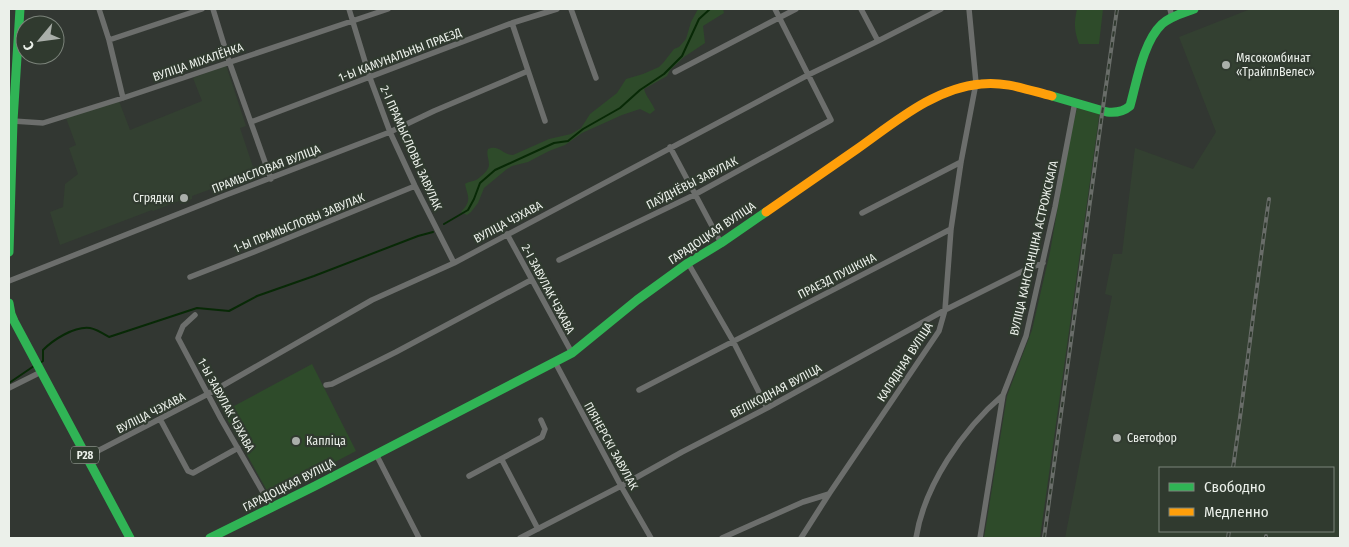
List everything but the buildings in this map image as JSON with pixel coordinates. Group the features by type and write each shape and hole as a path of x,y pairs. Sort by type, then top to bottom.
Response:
{"street":[{"path":"9,252 13,121 20,9"},
{"path":"98,9 109,40 122,98"},
{"path":"109,40 202,9"},
{"path":"213,9 270,179"},
{"name":"2-І ПРАМЫСЛОВЫ ЗАВУЛАК","path":"349,9 370,78 390,132 454,263"},
{"name":"ВУЛІЦА МІХАЛЁНКА","path":"13,121 43,123 388,9"},
{"name":"1-Ы КАМУНАЛЬНЫ ПРАЕЗД","path":"251,122 512,23 557,9"},
{"path":"571,9 596,78"},
{"path":"775,9 808,75"},
{"path":"675,72 796,9"},
{"path":"861,9 878,41"},
{"name":"ВУЛІЦА ЧЭХАВА","path":"86,457 208,394 372,300 454,263 808,75 941,9"},
{"name":"КАЛЯДНАЯ ВУЛІЦА","path":"801,538 939,330 945,310 951,229 960,162 976,84 969,9"},
{"name":"ГАРАДОЦКАЯ ВУЛІЦА","path":"210,538 272,508 572,353 637,300 688,264 908,113 940,94 976,84 994,82 1107,112 1117,113 1125,111 1130,106 1151,40 1157,29 1171,13 1194,9"},
{"path":"512,23 545,122"},
{"name":"ПРАМЫСЛОВАЯ ВУЛІЦА","path":"9,281 390,132 528,71"},
{"name":"ПАЎДНЁВЫ ЗАВУЛАК","path":"559,260 694,195 832,120 808,75"},
{"name":"ВУЛІЦА КАНСТАНЦІНА АСТРОЖСКАГА","path":"980,538 1003,395 1026,336 1055,207 1075,102"},
{"path":"670,147 721,243"},
{"path":"862,213 960,162"},
{"name":"1-Ы ПРАМЫСЛОВЫ ЗАВУЛАК","path":"190,277 415,186"},
{"name":"ПРАЕЗД ПУШКІНА","path":"639,390 951,229"},
{"name":"2-І ЗАВУЛАК ЧЭХАВА","path":"507,234 572,353"},
{"name":"ВЕЛІКОДНАЯ ВУЛІЦА","path":"520,538 767,408 945,310 1027,269 1043,263"},
{"path":"688,264 733,342 767,408"},
{"path":"326,385 332,384 386,357 531,280"},
{"name":"Р28","path":"9,303 11,314 130,538"},
{"name":"1-Ы ЗАВУЛАК ЧЭХАВА","path":"195,315 183,326 178,338 272,508"},
{"name":"ПІЯНЕРСКІ ЗАВУЛАК","path":"554,362 651,538"},
{"path":"9,388 41,372"},
{"name":"ВУЛІЦА КАНСТАНЦІНА АСТРОЖСКАГА","path":"916,538 922,510 933,482 959,443 987,408 1003,395"},
{"path":"160,419 188,471 193,473 238,448"},
{"path":"469,476 542,437 545,428 541,420"},
{"path":"376,454 419,538"},
{"path":"502,460 538,529"},
{"path":"722,538 803,502 829,494"}],"shaded area":[{"path":"1248,9 1340,9 1340,538 1065,538 1112,296 1105,294 1113,254 1122,254 1135,148 1193,169 1216,132 1179,37"},
{"path":"226,65 246,126 240,128 255,173 192,196 192,199 180,204 179,201 152,210 60,245 50,212 63,207 65,184 78,174 69,148 76,145 66,118 119,101 130,130 202,101 193,78"}],"green space":[{"path":"698,9 723,9 724,13 703,26 705,43 684,57 670,70 667,76 644,89 655,110 650,114 640,109 622,115 582,133 565,145 528,162 512,166 484,188 478,203 471,212 467,215 461,212 468,202 465,184 478,179 489,167 488,149 495,148 513,155 549,139 571,134 581,128 590,114 617,93 626,79 659,67 674,49 679,47 686,39 691,22"},
{"path":"1077,9 1103,9 1099,44 1079,44 1075,26"},
{"path":"1078,103 1100,110 1040,538 984,538 1007,396 1032,330 1050,252"},
{"path":"312,364 356,451 270,496 223,412"}],"waterway":[{"path":"444,224 468,210 480,183 495,170 554,143 568,141 583,129 620,108 640,90 664,74 682,56 699,19 710,9"},
{"path":"40,363 43,361 43,350 58,338 71,331 90,328 109,337 197,308 229,311 257,296 433,232"},
{"path":"9,383 34,366"}],"railway":[{"path":"1044,538 1117,9"},
{"path":"1233,467 1269,199"},
{"path":"1228,538 1229,532"}],"traffic: fast":[{"path":"9,252 13,121 20,9"},
{"path":"1052,96 1107,112 1125,110 1130,106 1145,51 1155,32 1169,19 1194,9"},
{"path":"210,538 572,353 637,300 688,263 766,212"},
{"path":"9,303 14,321 130,538"}],"traffic: slow":[{"path":"766,212 915,108 947,92 990,83 1052,96"}],"place":[{"name":"Мясокомбинат «ТрайплВелес»","path":"1226,65"},
{"name":"Сгрядки","path":"184,198"},
{"name":"Светофор","path":"1117,438"},
{"name":"Капліца","path":"296,441"}]}
